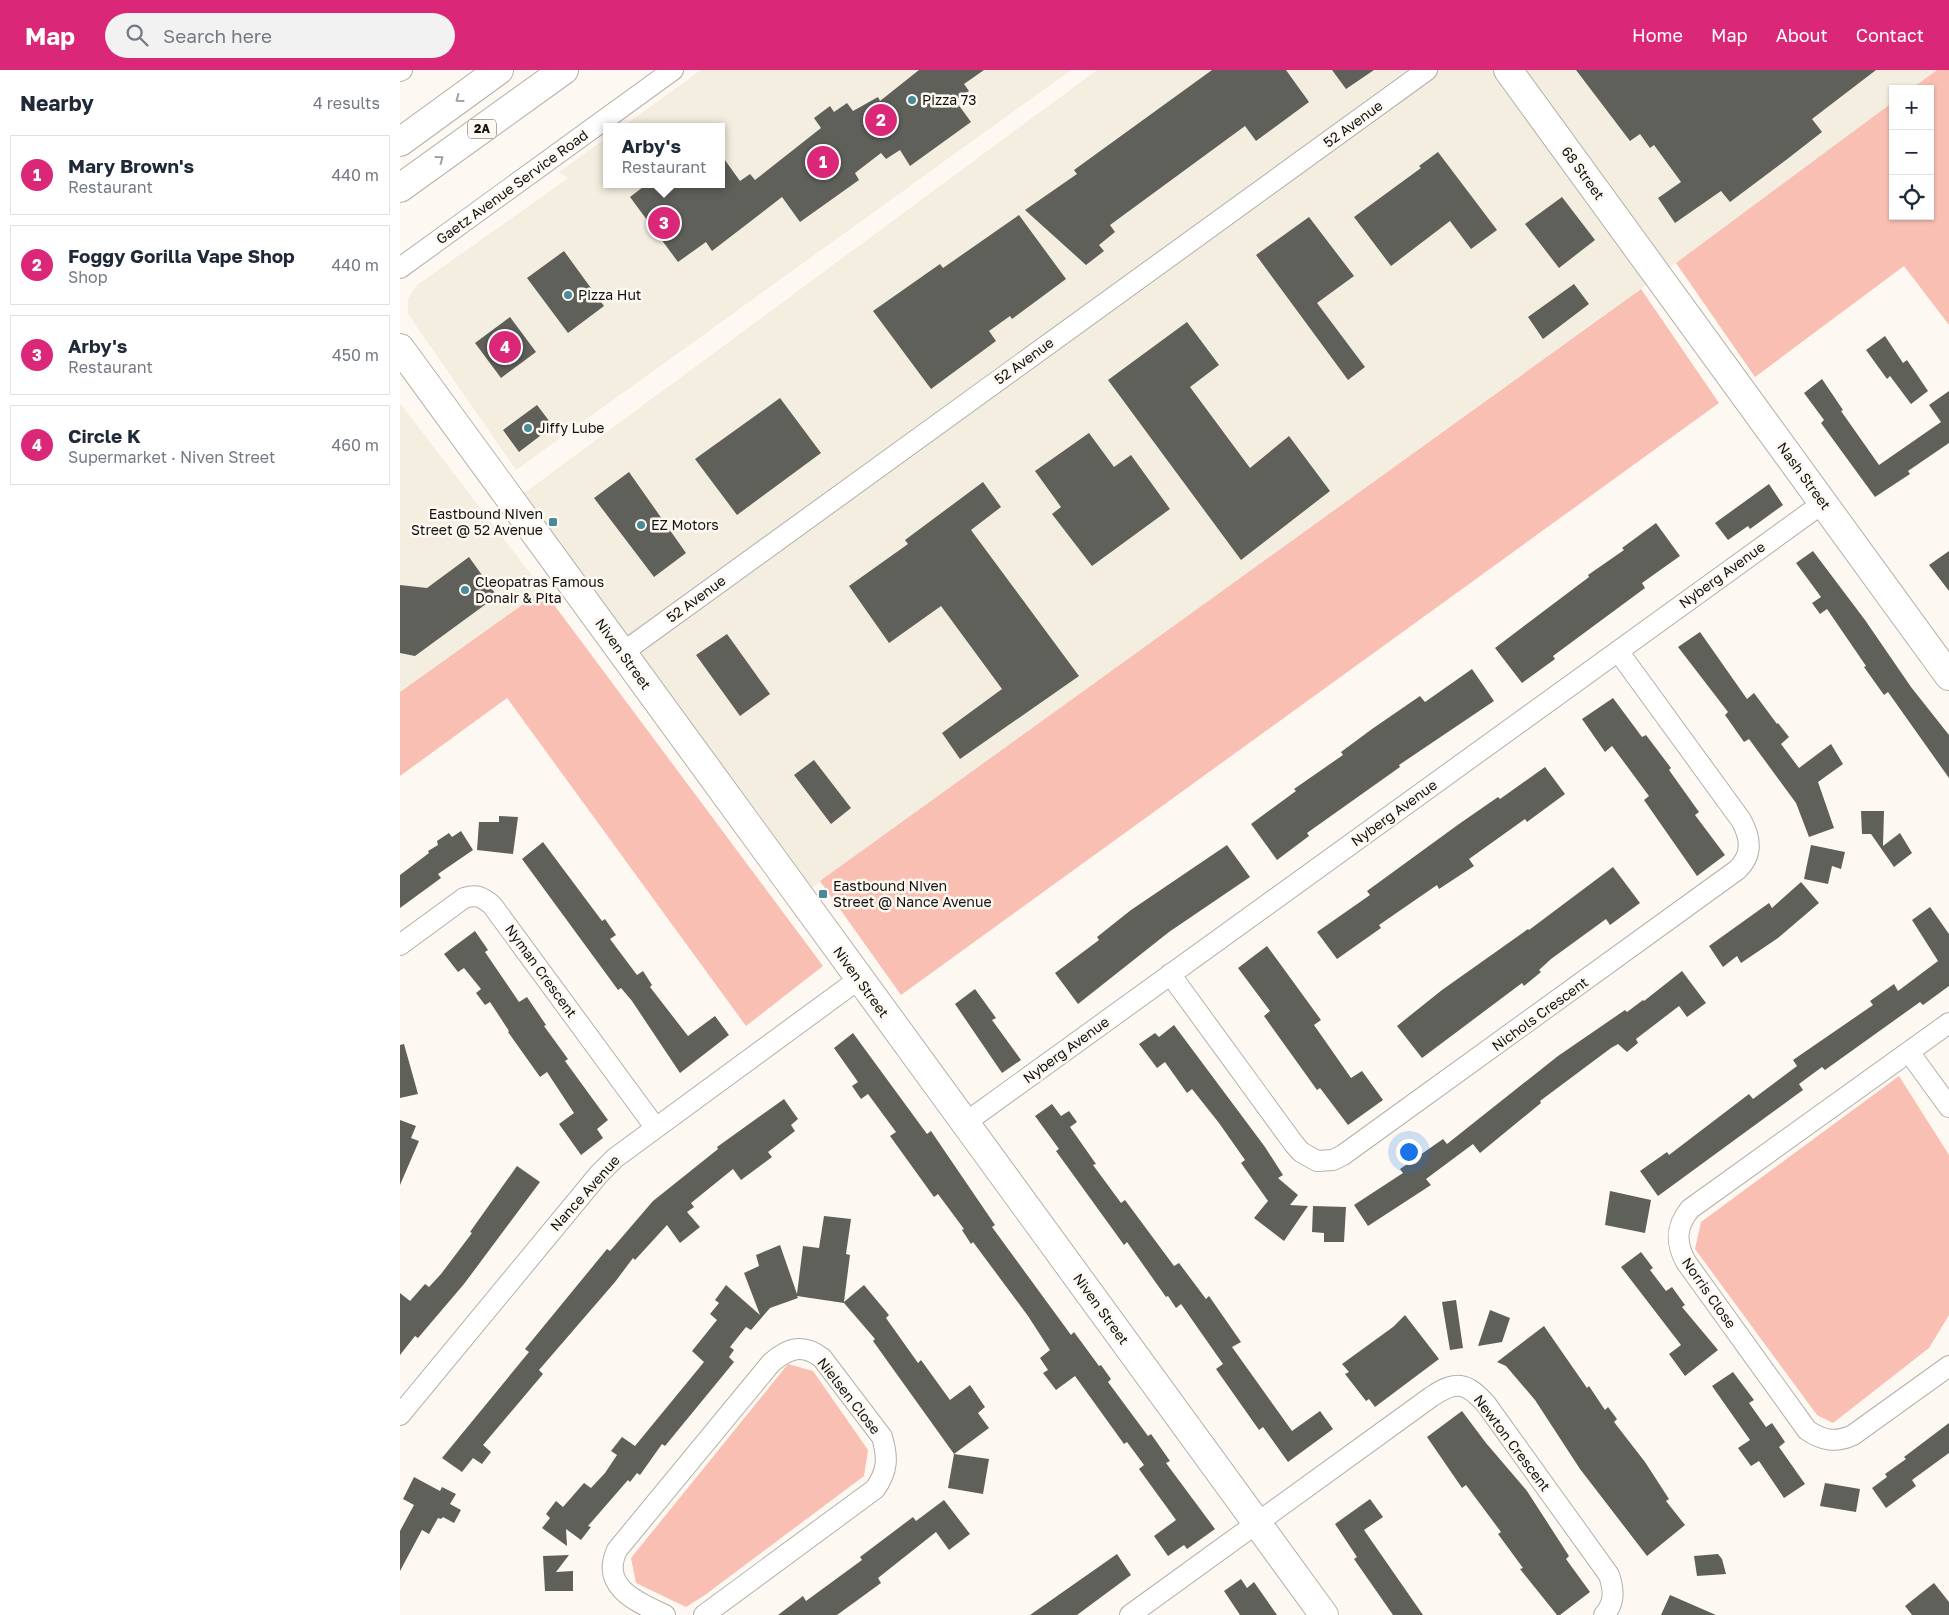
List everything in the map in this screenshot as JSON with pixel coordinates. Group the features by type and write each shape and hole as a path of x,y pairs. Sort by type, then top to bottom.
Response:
{"street":[{"path":"400,142 499,70"},
{"name":"2A","path":"400,188 564,70"},
{"name":"Gaetz Avenue Service Road","path":"400,268 673,70"},
{"name":"52 Avenue","path":"622,652 1427,70"},
{"name":"68 Street","path":"1508,70 1658,276"},
{"name":"Nash Street","path":"1658,276 1949,676"},
{"name":"Niven Street","path":"400,348 1324,1615"},
{"name":"Nyberg Avenue","path":"965,1123 1823,503"},
{"name":"Nichols Crescent","path":"1170,974 1294,1144 1309,1158 1326,1161 1343,1155 1424,1098 1737,870 1747,856 1750,847 1749,836 1741,820 1618,650"},
{"name":"Nyman Crescent","path":"400,945 464,898 473,896 485,899 492,905 655,1127"},
{"name":"Nance Avenue","path":"400,1415 599,1174 615,1158 859,979"},
{"name":"Norris Close","path":"1949,1023 1690,1209 1680,1224 1678,1242 1686,1262 1807,1430 1818,1438 1840,1440 1853,1435 1949,1366"},
{"path":"1909,1052 1949,1107"},
{"name":"Nielsen Close","path":"665,1615 636,1602 618,1584 611,1567 617,1550 771,1363 786,1351 797,1348 813,1351 822,1358 882,1437 886,1451 886,1466 883,1478 876,1489 704,1615"},
{"name":"Newton Crescent","path":"1256,1523 1439,1391 1448,1386 1465,1386 1473,1390 1486,1404 1609,1575 1613,1588 1613,1601 1604,1615"},
{"path":"1130,1615 1256,1523"}],"shaded area":[{"path":"701,70 1071,70 516,470 408,314 408,299 416,286 568,178 559,172 603,140 603,188 725,188 725,123 628,123"},
{"path":"1097,70 1937,70 1916,85 1889,85 1889,105 1676,263 799,897 512,502"},
{"path":"1937,70 1949,70 1949,325 1904,266 1755,377 1676,263 1889,105 1889,220 1934,220 1934,85 1916,85"},
{"path":"1641,289 1719,403 901,995 820,881"},
{"path":"400,403 543,590 400,692"},
{"path":"543,590 823,966 746,1026 507,698 400,776 400,692"},
{"path":"1899,1076 1949,1155 1949,1315 1929,1348 1833,1423 1817,1415 1695,1249 1701,1222"},
{"path":"788,1364 813,1371 868,1450 864,1476 705,1595 686,1607 636,1583 631,1558"}],"building":[{"path":"919,70 984,70 964,84 969,91 955,100 971,122 910,166 900,150 886,159 881,153 855,173 859,180 800,222 782,197 712,251 706,242 678,262 630,197 642,188 725,188 725,160 740,181 750,174 755,180 821,128 814,118 830,106 834,112 847,103 853,111 878,97 880,101"},
{"path":"1212,70 1286,70 1309,102 1256,141 1245,126 1110,225 1115,232 1099,245 1104,251 1086,265 1025,210 1077,174 1074,170"},
{"path":"1332,70 1374,70 1346,89"},
{"path":"1576,70 1876,70 1812,119 1822,132 1786,160 1730,202 1721,191 1675,223 1658,198 1681,182 1654,145 1650,148 1640,134 1630,141"},
{"path":"1438,152 1497,230 1471,249 1450,221 1391,266 1354,217 1421,168 1419,166"},
{"path":"1562,197 1595,240 1559,268 1525,224"},
{"path":"1019,215 1066,279 1012,319 1010,316 989,331 996,341 931,389 873,311 940,264 943,268"},
{"path":"1309,217 1354,276 1317,303 1365,367 1348,380 1256,255"},
{"name":"Pizza Hut","path":"564,251 604,306 568,333 527,278"},
{"path":"1574,284 1589,304 1543,339 1528,317"},
{"path":"510,317 536,352 501,378 475,343"},
{"path":"1187,322 1219,365 1190,387 1250,468 1289,436 1330,491 1241,560 1108,380"},
{"path":"1885,336 1903,363 1907,360 1928,391 1911,404 1890,376 1887,379 1866,350"},
{"path":"1822,379 1843,410 1841,411 1879,465 1941,422 1929,405 1949,391 1949,443 1908,471 1910,474 1875,497 1821,423 1824,420 1804,393"},
{"path":"780,398 821,453 737,515 695,459"},
{"name":"Jiffy Lube","path":"537,405 553,426 519,452 503,430"},
{"path":"1089,433 1114,467 1131,455 1170,509 1092,566 1052,514 1061,507 1035,471"},
{"name":"EZ Motors","path":"629,472 686,553 654,577 594,498"},
{"path":"983,482 1001,507 971,530 1079,676 960,759 942,733 1002,689 941,606 889,643 849,586 908,544 905,540"},
{"path":"1769,484 1783,505 1750,529 1748,526 1728,540 1715,523"},
{"path":"1656,523 1680,556 1642,583 1645,588 1553,656 1555,659 1522,683 1495,648 1589,577 1588,575 1624,550 1622,548"},
{"path":"1813,551 1865,620 1911,687 1949,735 1949,778 1888,692 1884,695 1827,609 1820,614 1812,603 1821,597 1796,563"},
{"path":"1949,551 1949,591 1929,565"},
{"path":"469,557 497,596 415,656 400,653 400,585 427,588"},
{"path":"1700,632 1747,699 1754,693 1789,737 1781,744 1799,768 1831,744 1843,764 1818,782 1834,828 1809,837 1796,803 1749,739 1744,742 1725,715 1728,712 1678,647"},
{"path":"727,634 770,694 740,716 696,655"},
{"path":"1472,669 1494,701 1399,765 1400,767 1307,833 1309,836 1277,860 1251,824 1296,791 1294,789 1343,755 1341,752 1372,729 1420,696 1425,702"},
{"path":"1613,698 1642,737 1646,735 1671,768 1669,770 1699,812 1695,815 1725,855 1697,876 1644,800 1649,796 1612,746 1605,752 1582,719"},
{"path":"814,760 851,808 831,824 794,775"},
{"path":"1545,767 1565,794 1527,822 1525,819 1469,859 1474,866 1439,889 1437,885 1379,925 1381,928 1337,959 1317,932 1370,895 1367,891 1459,824 1498,797 1500,799"},
{"path":"1861,811 1884,811 1883,846 1900,833 1912,853 1894,867 1871,834 1862,834"},
{"path":"499,816 518,817 513,854 477,850 479,822 499,822"},
{"path":"461,831 473,850 438,874 441,878 400,908 400,875 438,845 437,841 449,833 452,837"},
{"path":"543,842 602,921 605,919 616,935 610,939 637,975 643,971 652,985 650,987 688,1036 715,1016 729,1035 680,1073 632,1001 621,988 618,990 522,859"},
{"path":"1227,845 1250,877 1169,932 1078,1004 1055,973 1099,940 1097,937 1131,910"},
{"path":"1811,845 1845,852 1841,869 1832,866 1828,884 1804,879"},
{"path":"1613,867 1640,903 1610,925 1606,919 1551,959 1539,970 1541,972 1524,986 1522,983 1422,1058 1397,1026 1442,990 1529,930"},
{"path":"1801,882 1819,903 1778,938 1741,963 1737,956 1723,967 1709,946 1769,903 1772,908"},
{"path":"1930,907 1949,934 1949,986 1923,1005 1920,1002 1825,1070 1822,1067 1799,1084 1803,1090 1658,1196 1640,1171 1667,1152 1669,1155 1749,1094 1753,1099 1797,1066 1793,1060 1873,1005 1870,1001 1894,984 1898,991 1938,961 1912,920"},
{"path":"475,931 488,950 485,952 519,1002 527,997 546,1025 544,1026 568,1059 565,1061 608,1120 597,1129 603,1138 581,1155 559,1124 574,1113 547,1072 540,1077 508,1032 490,1002 485,1005 476,993 481,989 464,968 458,972 444,954"},
{"path":"1267,946 1321,1020 1314,1025 1351,1078 1362,1071 1383,1100 1348,1125 1320,1088 1317,1090 1264,1016 1270,1011 1238,968"},
{"path":"1682,971 1706,1003 1687,1017 1679,1006 1636,1039 1638,1043 1627,1052 1618,1044 1611,1048 1540,1101 1541,1103 1480,1153 1473,1144 1426,1179 1431,1185 1368,1226 1354,1205 1403,1173 1400,1169 1443,1139 1447,1144 1558,1056 1625,1010 1627,1012 1644,1001"},
{"path":"975,989 996,1018 992,1020 1021,1060 1002,1073 955,1004"},
{"path":"1174,1025 1265,1147 1283,1175 1278,1178 1298,1195 1290,1205 1308,1206 1284,1241 1254,1218 1268,1201 1241,1163 1245,1160 1219,1123 1192,1089 1187,1093 1165,1062 1157,1068 1139,1044 1155,1033 1159,1037"},
{"path":"853,1033 927,1134 931,1131 995,1225 992,1227 1071,1335 1074,1332 1099,1366 1101,1365 1111,1379 1108,1382 1148,1436 1151,1434 1170,1461 1166,1463 1215,1529 1187,1549 1184,1545 1168,1556 1154,1536 1176,1520 1139,1469 1144,1465 1127,1442 1124,1444 1075,1376 1056,1390 1043,1373 1048,1370 1040,1358 1050,1350 1028,1316 973,1242 971,1244 962,1230 964,1229 938,1194 934,1197 890,1136 896,1132 868,1094 861,1099 852,1086 858,1082 834,1048"},
{"path":"404,1044 418,1094 400,1098 400,1045"},
{"path":"784,1099 798,1119 791,1125 795,1131 768,1152 772,1157 741,1180 733,1169 691,1203 694,1207 687,1212 700,1227 680,1243 667,1225 635,1260 633,1258 615,1282 539,1370 543,1374 483,1445 491,1452 482,1464 473,1458 462,1472 442,1458 529,1352 525,1349 607,1249 610,1251 653,1201 718,1149 717,1147"},
{"path":"1052,1104 1061,1116 1069,1111 1077,1122 1070,1127 1096,1164 1093,1165 1121,1203 1125,1200 1174,1266 1179,1263 1206,1299 1209,1296 1241,1342 1232,1347 1292,1431 1320,1411 1333,1429 1288,1462 1263,1427 1259,1430 1216,1369 1223,1364 1181,1304 1176,1308 1168,1296 1166,1297 1127,1242 1124,1245 1056,1151 1059,1149 1035,1116"},
{"path":"400,1120 416,1126 411,1138 419,1141 400,1185"},
{"path":"517,1166 540,1182 464,1284 418,1338 415,1336 400,1355 400,1293 410,1301 425,1284 429,1287 441,1274 472,1233 470,1232"},
{"path":"1610,1191 1651,1200 1645,1233 1605,1225"},
{"path":"1313,1206 1346,1207 1344,1242 1324,1242 1324,1233 1312,1232"},
{"path":"824,1216 851,1219 846,1254 850,1255 844,1302 864,1285 889,1315 886,1318 918,1363 921,1360 950,1400 970,1385 985,1407 978,1413 989,1428 954,1454 873,1341 875,1339 844,1303 797,1296 798,1298 770,1308 751,1330 746,1327 730,1347 734,1350 729,1357 734,1362 665,1446 662,1444 640,1475 637,1473 630,1482 628,1480 588,1526 591,1527 581,1540 566,1529 567,1546 542,1528 550,1518 546,1514 556,1501 563,1507 584,1483 591,1488 605,1473 617,1455 611,1451 622,1437 635,1446 704,1362 692,1351 717,1320 710,1314 719,1303 715,1300 726,1285 760,1315 744,1273 759,1266 756,1255 780,1245 797,1294 803,1246 819,1248"},
{"path":"1641,1252 1653,1268 1650,1270 1666,1291 1672,1287 1685,1305 1682,1307 1718,1350 1685,1376 1669,1354 1681,1345 1621,1267"},
{"path":"1456,1300 1463,1348 1450,1350 1442,1302"},
{"path":"1490,1310 1510,1318 1502,1342 1478,1346"},
{"path":"1405,1315 1439,1359 1375,1407 1369,1399 1366,1401 1345,1374 1349,1372 1342,1364 1393,1327"},
{"path":"1544,1326 1587,1388 1589,1386 1605,1410 1608,1407 1617,1419 1614,1422 1645,1462 1669,1499 1666,1501 1685,1525 1647,1556 1580,1469 1535,1400 1506,1366 1497,1362"},
{"path":"1733,1372 1754,1400 1749,1403 1766,1427 1772,1423 1785,1442 1779,1447 1805,1484 1784,1498 1759,1461 1751,1466 1738,1448 1750,1440 1712,1386"},
{"path":"1462,1411 1486,1443 1527,1491 1569,1556 1566,1559 1590,1592 1560,1615 1557,1615 1520,1569 1523,1568 1498,1534 1501,1532 1466,1485 1462,1488 1427,1437"},
{"path":"1949,1423 1949,1453 1912,1480 1916,1486 1886,1508 1872,1488 1887,1477 1885,1474 1906,1459 1904,1457"},
{"path":"954,1454 989,1459 983,1494 948,1488"},
{"path":"414,1477 440,1491 442,1487 456,1494 450,1504 461,1510 454,1523 443,1517 441,1519 438,1518 429,1534 422,1530 400,1571 400,1531 414,1505 403,1499"},
{"path":"1825,1483 1860,1489 1856,1512 1820,1506"},
{"path":"1370,1499 1383,1517 1364,1530 1423,1615 1393,1615 1354,1559 1357,1557 1335,1524"},
{"path":"944,1500 970,1534 949,1550 936,1532 878,1578 881,1583 837,1615 778,1615 803,1596 806,1601 862,1560 860,1557 913,1517 916,1521"},
{"path":"1117,1554 1131,1575 1077,1615 1030,1615"},
{"path":"1718,1554 1722,1559 1726,1574 1697,1576 1694,1556"},
{"path":"569,1555 556,1572 573,1571 573,1591 545,1591 543,1556"},
{"path":"1241,1579 1247,1588 1254,1582 1277,1615 1240,1615 1224,1591"},
{"path":"1934,1583 1949,1602 1949,1615 1912,1615 1905,1606"},
{"path":"1670,1595 1716,1615 1661,1615"}],"place":[{"name":"Pizza 73","path":"912,100"},
{"name":"Foggy Gorilla Vape Shop","path":"881,120"},
{"name":"Mary Brown's","path":"823,162"},
{"name":"Arby's","path":"664,223"},
{"name":"Pizza Hut","path":"568,295"},
{"name":"Circle K","path":"505,347"},
{"name":"Jiffy Lube","path":"528,428"},
{"name":"Eastbound Niven Street @ 52 Avenue","path":"553,522"},
{"name":"EZ Motors","path":"641,525"},
{"name":"Cleopatras Famous Donair & Pita","path":"465,590"},
{"name":"Eastbound Niven Street @ Nance Avenue","path":"823,894"}]}
